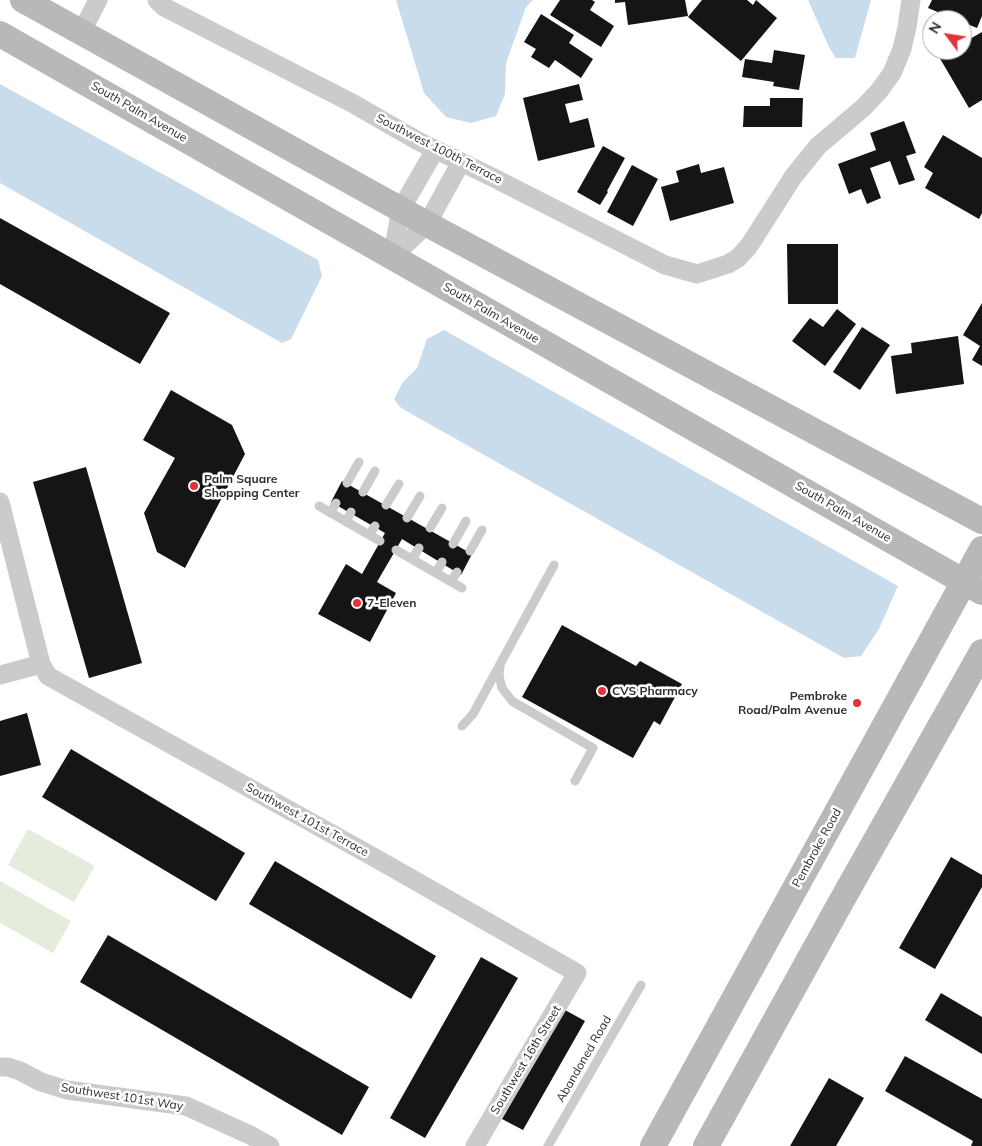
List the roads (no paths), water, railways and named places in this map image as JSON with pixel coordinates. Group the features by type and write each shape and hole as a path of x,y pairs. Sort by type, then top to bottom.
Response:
{"main road":[{"path":"23,0 401,210 982,521"},
{"name":"South Palm Avenue","path":"0,34 973,586"},
{"name":"Pembroke Road","path":"653,1146 973,586 982,549"},
{"path":"706,1146 840,903 982,652"}],"street":[{"path":"81,33 98,0"},
{"name":"Southwest 100th Terrace","path":"157,0 164,7 352,103 435,150 664,265 697,274 728,264 738,258 748,246 793,177 818,146 863,108 879,91 892,73 902,49 911,0"},
{"path":"392,257 401,210 435,150"},
{"path":"392,257 427,224 461,162"},
{"name":"Southwest 101st Terrace","path":"0,502 41,664 48,676 577,973"},
{"path":"0,674 41,664"},
{"name":"Southwest 16th Street","path":"475,1146 577,973"},
{"name":"Southwest 101st Way","path":"0,1067 14,1069 41,1082 67,1090 186,1106 250,1134 270,1146"}],"lane":[{"path":"347,483 359,462"},
{"path":"363,492 375,471"},
{"path":"386,505 398,484"},
{"path":"407,518 420,496"},
{"path":"330,513 336,503"},
{"path":"319,506 380,541"},
{"path":"430,528 442,508"},
{"path":"346,522 351,512"},
{"path":"453,544 466,521"},
{"path":"369,535 374,526"},
{"path":"470,551 482,530"},
{"path":"412,560 419,548"},
{"path":"396,550 462,588"},
{"path":"436,573 442,562"},
{"path":"462,726 473,714 554,565"},
{"path":"452,582 457,572"},
{"path":"501,662 499,676 502,688 512,702 593,748 575,781"},
{"name":"Abandoned Road","path":"548,1146 641,985"}],"water":[{"path":"396,0 533,0 526,7 506,63 505,94 496,116 471,123 446,117 424,93"},
{"path":"808,0 871,0 855,58 836,58 829,47"},
{"path":"0,84 318,260 322,276 291,339 282,343 0,183"},
{"path":"444,330 898,586 879,629 861,656 844,658 401,408 394,399 403,382 417,368 427,339"}],"place":[{"name":"Palm Square Shopping Center","path":"194,486"},
{"name":"7-Eleven","path":"357,603"},
{"name":"CVS Pharmacy","path":"602,691"},
{"name":"Pembroke Road/Palm Avenue","path":"857,703"}]}
